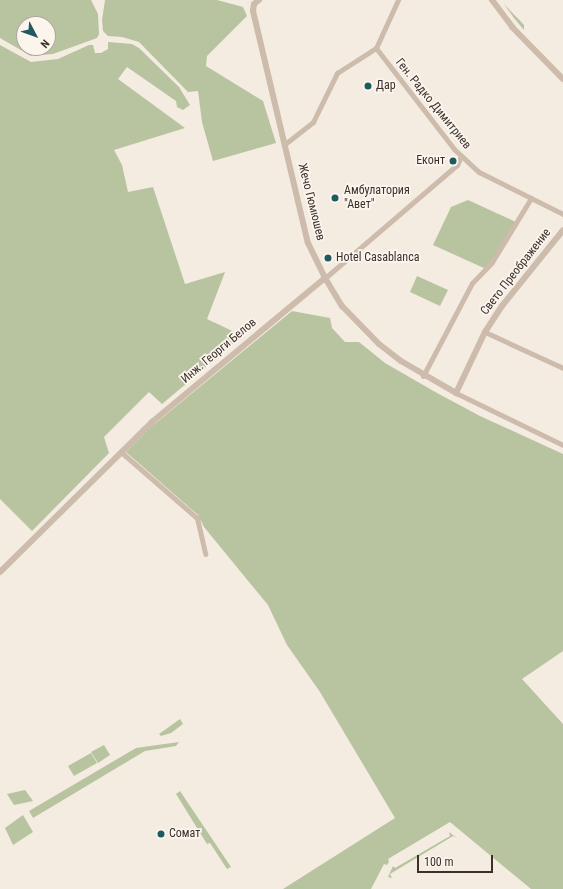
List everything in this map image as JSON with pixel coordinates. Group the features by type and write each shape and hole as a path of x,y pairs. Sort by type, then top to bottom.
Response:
{"street":[{"path":"285,144 314,122 337,73 376,48 398,0"},
{"path":"492,0 516,32 563,79"},
{"name":"Жечо Гюмюшев","path":"257,2 253,11 285,144 301,219 308,243 325,278 342,306 379,344 423,376 563,445"},
{"name":"Ген. Радко Димитриев","path":"376,48 461,156 479,172 563,214"},
{"name":"Инж. Георги Белов","path":"0,572 158,417 325,278 457,165 461,156"},
{"path":"423,376 472,283 492,262 531,198"},
{"name":"Свето Преображение","path":"456,393 485,332 502,306 563,230"},
{"path":"485,332 563,368"},
{"path":"121,452 197,518 205,554"}],"green space":[{"path":"0,0 91,0 98,14 99,34 97,38 56,53 56,16 16,16 16,47 0,38"},
{"path":"105,0 217,0 243,7 247,16 207,56 206,66 263,101 276,143 213,161 202,122 198,91 188,92 139,42 122,37 108,36 103,31 102,20"},
{"path":"504,4 524,25 524,30 514,18"},
{"path":"108,42 132,44 139,48 179,87 190,105 183,110 177,107 176,101 127,67 118,79 185,128 114,150 122,165 128,192 153,187 185,284 225,272 207,319 243,336 162,404 149,392 104,437 109,453 32,531 0,499 0,45 16,54 16,56 20,56 31,62 58,59 89,45 93,45 95,53 101,53 108,49"},
{"path":"468,200 516,222 486,269 433,245 451,207"},
{"path":"417,276 448,290 440,306 410,292"},
{"path":"292,311 330,318 332,328 345,342 359,342 385,363 437,393 480,416 563,454 563,651 522,679 563,724 563,889 531,889 450,822 388,859 389,862 387,865 384,864 371,889 283,889 395,818 320,692 287,645 268,605 204,527 198,515 126,452 151,427"},
{"path":"180,719 183,724 171,733 161,736 159,734"},
{"path":"179,742 176,746 145,751 33,818 29,811 136,748"},
{"path":"104,745 110,755 98,763 91,752"},
{"path":"91,753 97,763 74,776 68,766"},
{"path":"25,790 33,801 14,805 7,794"},
{"path":"180,791 231,867 227,869 210,843 207,844 176,794"},
{"path":"23,815 33,832 13,845 5,828"},
{"path":"449,832 457,838 453,836 390,874 392,878 388,877 393,866 395,868 450,836"}],"place":[{"name":"Дар","path":"368,86"},
{"name":"Еконт","path":"453,161"},
{"name":"Амбулатория \"Авет\"","path":"335,198"},
{"name":"Hotel Casablanca","path":"328,258"},
{"name":"Сомат","path":"161,834"}]}
